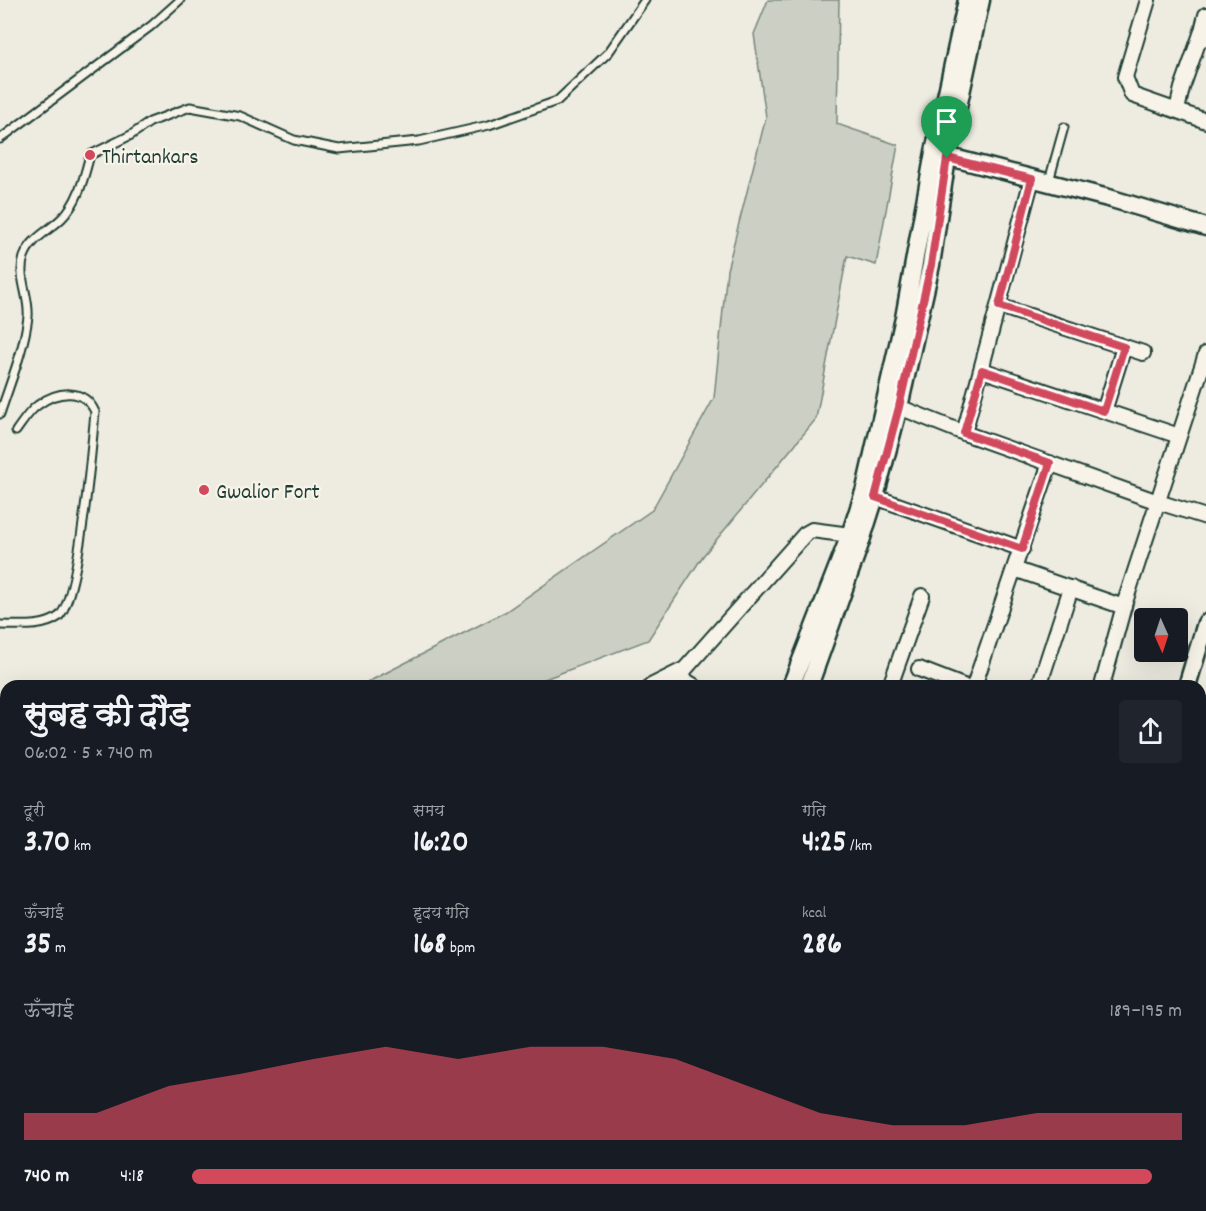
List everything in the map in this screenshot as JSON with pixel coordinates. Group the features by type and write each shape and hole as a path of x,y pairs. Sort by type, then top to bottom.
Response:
{"street":[{"path":"811,680 875,497 899,407 931,265 941,155 967,0"},
{"path":"793,680 850,535 865,489 941,155 981,0"},
{"path":"1148,0 1125,77 1132,95 1206,120"},
{"path":"1177,110 1206,15"},
{"path":"1202,31 1206,45"},
{"path":"941,155 1112,199 1206,227"},
{"path":"964,433 1032,179"},
{"path":"999,306 1143,353"},
{"path":"1104,411 1124,347"},
{"path":"1104,680 1124,607 1206,354"},
{"path":"982,370 1179,436"},
{"path":"899,407 964,433 1206,517"},
{"path":"976,680 1050,463"},
{"path":"875,497 1022,549"},
{"path":"681,677 805,534 812,530 850,535"},
{"path":"1014,569 1124,607"},
{"path":"1041,680 1071,588"},
{"path":"892,680 922,596"},
{"path":"1189,680 1206,622"},
{"path":"919,669 947,680"}],"lane":[{"path":"0,139 151,26 180,0"},
{"path":"0,414 26,332 28,313 22,273 24,257 40,235 63,217 80,191 90,155 131,135 150,122 190,107 240,116 294,140 339,149 419,141 489,125 557,101 608,53 645,0"},
{"path":"1049,183 1064,127"},
{"path":"0,625 42,623 57,618 66,609 75,575 95,412 91,402 82,396 66,393 37,406 16,431"}],"shaded area":[{"path":"768,0 839,0 837,124 898,145 876,265 847,256 816,419 703,556 648,640 542,680 372,680 505,612 652,510 714,398 727,270 766,117 754,34"}],"place":[{"name":"Thirtankars","path":"90,155"},
{"name":"Gwalior Fort","path":"204,490"}],"route":[{"path":"947,158 1032,179 999,306 1124,347 1104,411 982,370 964,433 1050,463 1022,549 875,497 899,407 931,265 947,158"}]}
